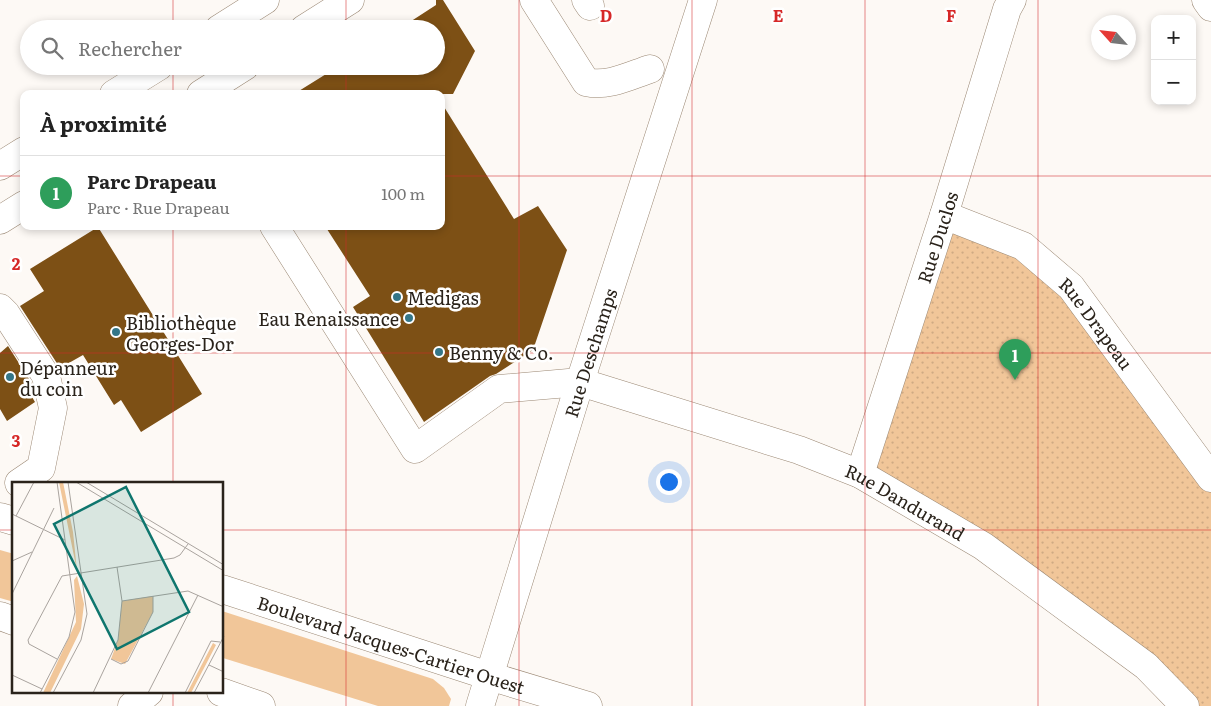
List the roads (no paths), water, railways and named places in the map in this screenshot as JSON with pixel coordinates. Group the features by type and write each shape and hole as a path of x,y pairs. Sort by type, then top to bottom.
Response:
{"street":[{"path":"233,20 265,0"},
{"path":"318,20 350,0"},
{"path":"534,0 586,82 596,84 608,83 650,69"},
{"name":"Rue Deschamps","path":"480,706 580,382 703,0"},
{"name":"Rue Duclos","path":"860,474 944,215 1007,10 1012,0"},
{"path":"1206,0 1211,7"},
{"path":"120,90 145,75"},
{"path":"207,90 230,75"},
{"path":"0,166 20,154"},
{"path":"0,220 20,208"},
{"name":"Rue Drapeau","path":"944,215 1023,246 1071,286 1211,478"},
{"path":"277,230 415,449 499,388 580,382"},
{"path":"0,308 6,314 46,376 53,408 41,468 22,482"},
{"name":"Rue Dandurand","path":"580,382 799,450 860,474 983,546 1146,666 1185,706"},
{"path":"0,479 12,483"},
{"name":"Boulevard Jacques-Cartier Ouest","path":"224,590 489,676 588,706"},
{"path":"0,616 12,620"},
{"path":"224,693 261,706"},
{"path":"132,706 147,694"}],"place":[{"name":"Medigas","path":"397,297"},
{"name":"Eau Renaissance","path":"409,318"},
{"name":"Bibliothèque Georges-Dor","path":"116,332"},
{"name":"Benny & Co.","path":"439,352"},
{"name":"Dépanneur du coin","path":"10,377"},
{"name":"Parc Drapeau","path":"1015,380"}]}
